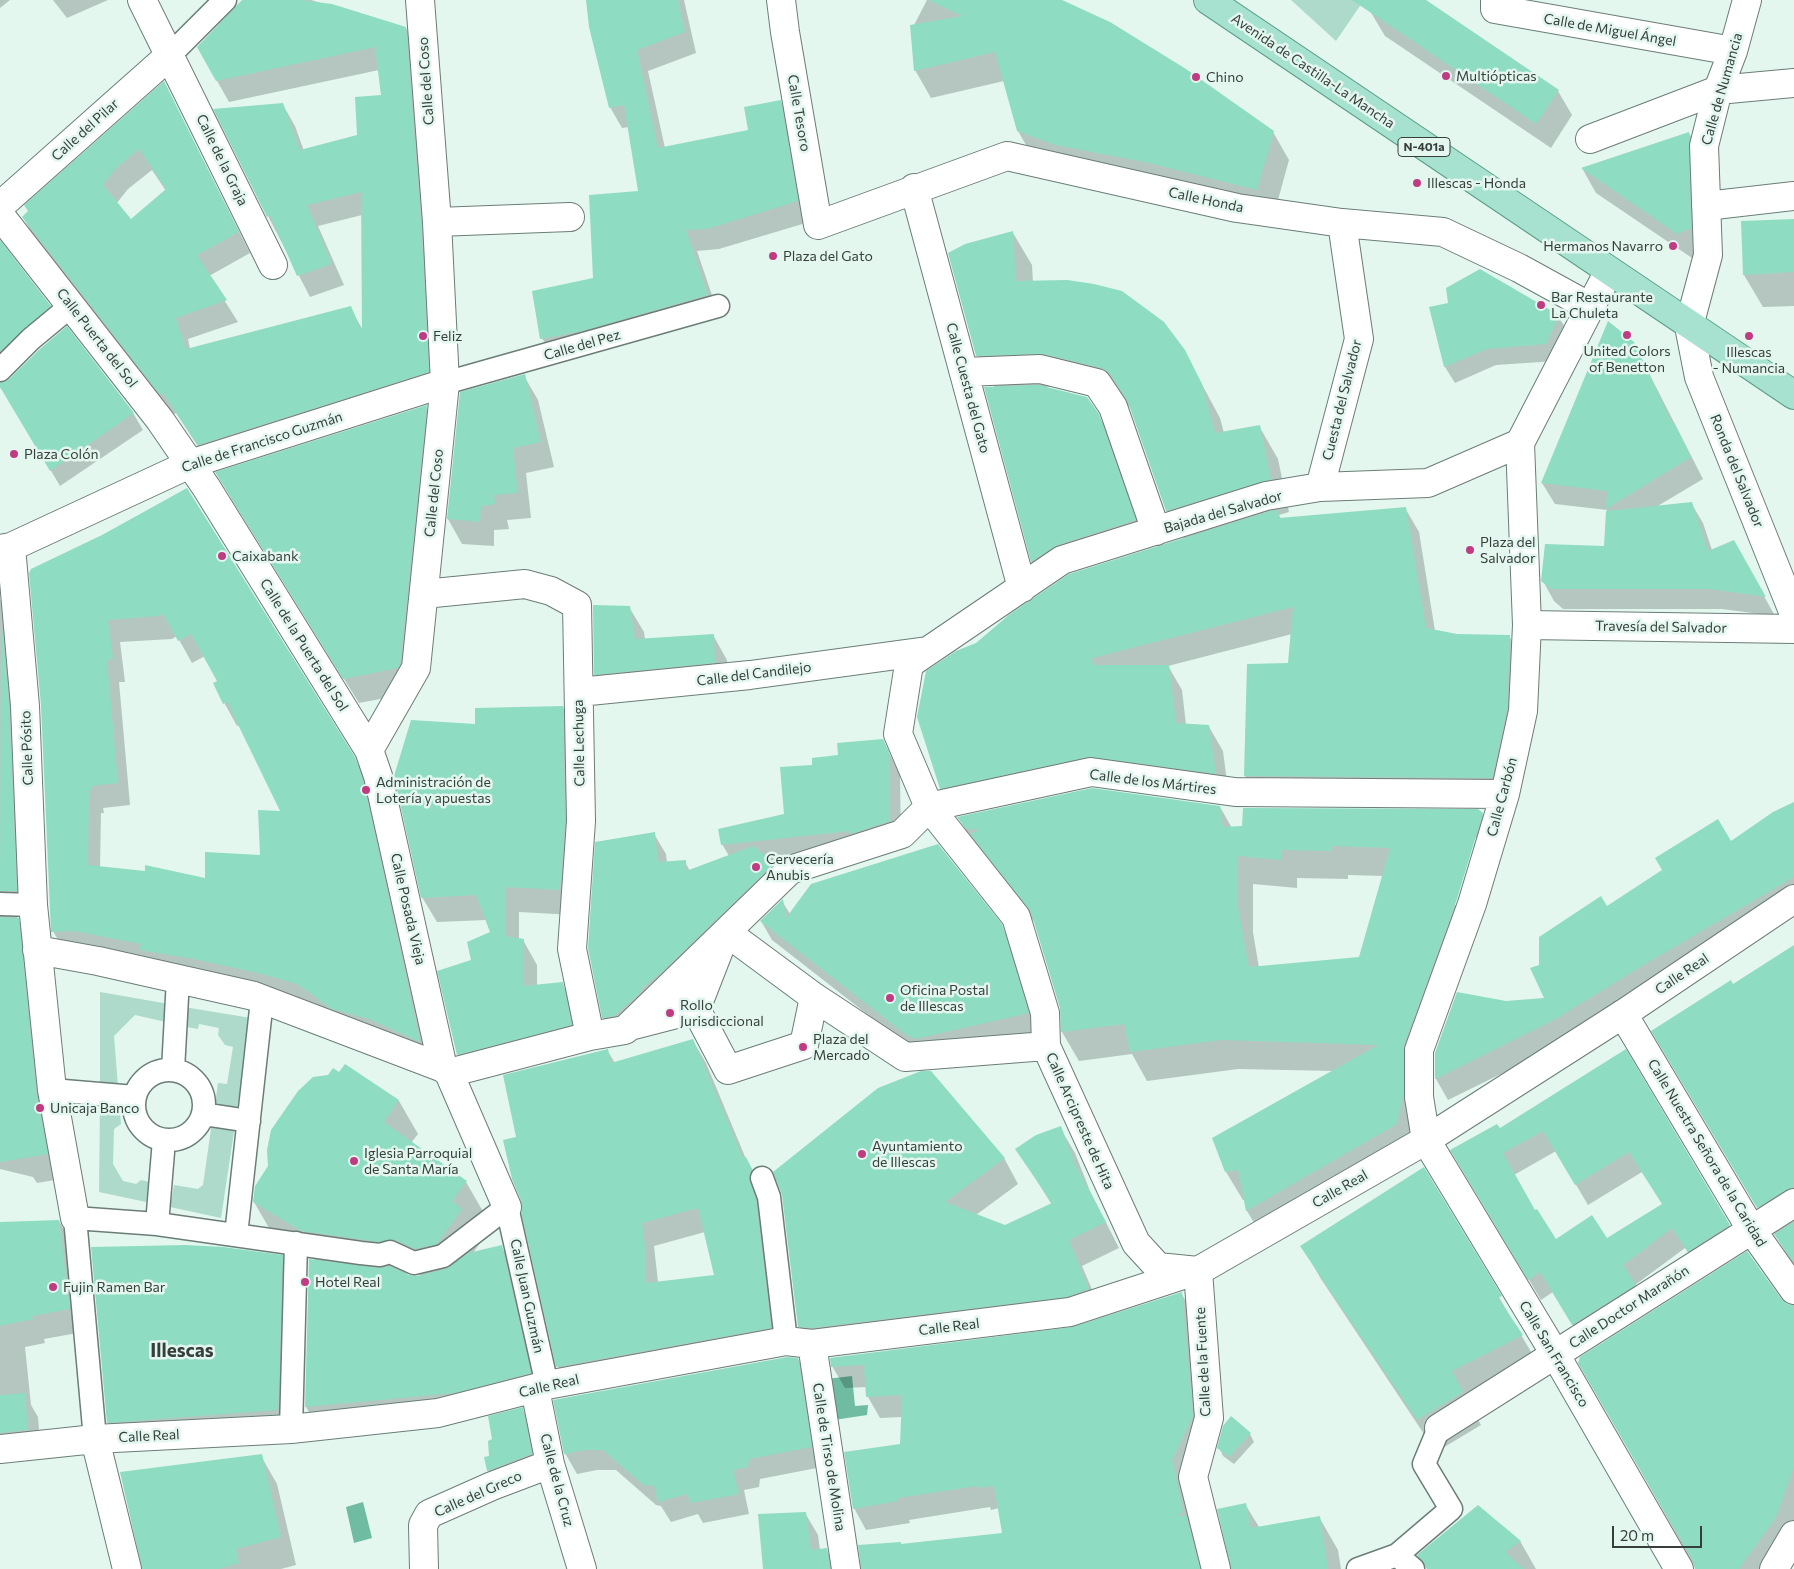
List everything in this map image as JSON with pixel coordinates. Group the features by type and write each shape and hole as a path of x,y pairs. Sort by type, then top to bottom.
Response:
{"main road":[{"name":"Avenida de Castilla-La Mancha","path":"1208,0 1689,326"},
{"name":"N-401a","path":"1689,326 1794,395"}],"street":[{"name":"Calle de la Graja","path":"142,0 273,265"},
{"path":"170,55 225,0"},
{"name":"Calle del Coso","path":"369,750 416,668 446,383 437,222 420,0"},
{"name":"Calle Tesoro","path":"781,0 818,225"},
{"name":"Calle de Miguel Ángel","path":"1495,0 1496,9 1733,51"},
{"name":"Calle de Numancia","path":"1689,326 1708,255 1704,146 1718,90 1733,51 1747,0"},
{"name":"Calle del Pilar","path":"0,206 170,55"},
{"path":"1590,140 1718,90 1794,83"},
{"name":"Calle Honda","path":"818,225 914,188 1007,156 1237,208 1342,223 1443,232 1519,268 1590,307"},
{"name":"Calle Cuesta del Gato","path":"914,188 1022,588"},
{"path":"1706,206 1794,196"},
{"name":"Calle Puerta del Sol","path":"0,215 160,420 190,464"},
{"path":"437,222 570,217"},
{"name":"Cuesta del Salvador","path":"1320,487 1359,339 1342,223"},
{"path":"1520,443 1609,271"},
{"path":"0,370 31,339 72,305"},
{"name":"Calle del Pez","path":"446,383 718,306"},
{"name":"Ronda del Salvador","path":"1689,326 1699,378 1794,614"},
{"path":"964,372 1040,369 1097,383 1113,407 1156,531"},
{"name":"Calle de Francisco Guzmán","path":"6,548 190,464 446,383"},
{"name":"Bajada del Salvador","path":"929,807 898,734 909,664 1062,560 1266,496 1320,487 1428,483 1520,443"},
{"name":"Calle Carbón","path":"1426,1140 1419,1097 1419,1050 1472,904 1505,794 1523,711 1528,625 1520,443"},
{"name":"Calle de la Puerta del Sol","path":"190,464 369,750"},
{"name":"Calle Pósito","path":"6,548 25,706 33,905 37,950 52,1090 75,1218"},
{"name":"Calle Lechuga","path":"424,594 525,584 551,591 577,605 580,821 572,949 590,1036"},
{"name":"Travesía del Salvador","path":"1528,625 1794,629"},
{"name":"Calle del Candilejo","path":"579,692 750,676 929,651"},
{"name":"Calle Posada Vieja","path":"369,750 378,776 446,1070 507,1207"},
{"name":"Calle de los Mártires","path":"929,807 1091,772 1234,792 1505,794"},
{"path":"37,950 178,979 262,1000 446,1070 590,1036 625,1030 790,870 902,834 929,807"},
{"name":"Calle Arcipreste de Hita","path":"929,807 1016,917 1045,1013 1046,1046 1136,1244 1158,1266 1198,1271"},
{"name":"Calle Real","path":"0,1449 95,1439 291,1429 438,1413 541,1387 799,1342 1070,1312 1198,1271 1426,1140 1623,1014 1794,900"},
{"path":"0,904 33,905"},
{"path":"726,932 814,997 905,1057 1046,1046"},
{"path":"696,1008 726,932"},
{"path":"680,977 728,1070 804,1045 814,997"},
{"path":"173,1070 178,979"},
{"path":"236,1236 262,1000"},
{"path":"630,1026 696,1008"},
{"name":"Calle Nuestra Señora de la Caridad","path":"1623,1014 1751,1229 1794,1290"},
{"path":"173,1070 182,1073 198,1086 204,1104 199,1123 188,1134 174,1140 164,1140 155,1137 140,1125 136,1116 135,1096 138,1088 153,1074 173,1070"},
{"path":"52,1090 135,1096"},
{"path":"202,1114 249,1121"},
{"path":"157,1224 164,1140"},
{"name":"Calle San Francisco","path":"1426,1140 1555,1354 1679,1569"},
{"path":"762,1178 769,1197 799,1342"},
{"name":"Calle Doctor Marañón","path":"1439,1428 1794,1203"},
{"path":"127,1569 95,1439 75,1218 157,1224 380,1255 390,1252 414,1263 443,1256 507,1207"},
{"name":"Calle Juan Guzmán","path":"507,1207 541,1387"},
{"path":"291,1429 296,1244"},
{"name":"Calle de la Fuente","path":"1198,1271 1208,1418 1193,1477 1216,1569"},
{"name":"Calle de Tirso de Molina","path":"799,1342 846,1569"},
{"name":"Calle de la Cruz","path":"541,1387 550,1464 582,1569"},
{"path":"1358,1569 1405,1562 1451,1509 1424,1464 1439,1428"},
{"name":"Calle del Greco","path":"424,1569 423,1525 430,1514 492,1486 550,1464"},
{"path":"1774,1569 1794,1534"}],"shaded area":[{"path":"1291,0 1364,0 1336,41"},
{"path":"100,992 169,1004 166,1022 135,1015 114,1036 118,1086 100,1084"},
{"path":"184,1007 251,1018 237,1109 215,1105 218,1083 227,1084 233,1047 225,1045 218,1035 219,1028 199,1024 198,1029 181,1026"},
{"path":"100,1102 119,1103 121,1124 114,1129 113,1164 123,1181 136,1184 141,1180 150,1182 146,1202 99,1192"},
{"path":"212,1122 235,1125 221,1218 170,1207 174,1185 198,1189 203,1185"},
{"path":"852,1376 855,1406 868,1405 867,1415 834,1420 826,1379"},
{"path":"363,1502 372,1538 354,1543 346,1507"}],"building":[{"path":"242,0 300,0 332,4 406,27 421,223 429,372 198,445 163,393 160,395 22,217 28,211 24,205 164,81 239,232 197,255 227,300 176,318 186,349 351,306 362,332 361,192 307,205 332,264 297,276 270,215 267,217 213,109 283,103 300,150 357,135 355,97 381,95 375,47 216,81 197,47","holes":["139,149 166,189 131,219 103,185 116,168"]},
{"path":"586,0 678,0 685,32 637,50 658,148 748,130 744,107 781,100 798,201 707,229 686,230 708,295 582,331 540,339 532,291 593,278 589,195 638,191 624,105 609,108 589,27"},
{"path":"928,0 1062,0 1110,22 1186,69 1274,131 1257,190 1144,162 1055,145 1017,131 995,52 914,71 910,25 962,16"},
{"path":"1352,0 1426,0 1559,90 1536,124"},
{"path":"1689,132 1691,228 1677,234 1581,168"},
{"path":"1794,219 1794,272 1743,275 1741,221"},
{"path":"1013,231 1016,281 1067,280 1122,291 1164,322 1185,350 1202,384 1215,433 1260,425 1271,479 1166,511 1128,402 1110,374 1101,368 1043,354 976,356 948,253 965,244"},
{"path":"0,240 51,306 0,351"},
{"path":"1480,269 1559,315 1546,344 1487,349 1444,367 1429,307 1448,303 1446,288"},
{"path":"1608,321 1634,342 1672,423 1674,422 1691,457 1606,509 1607,491 1541,483"},
{"path":"67,326 134,413 50,471 0,387 0,383 9,379"},
{"path":"525,374 541,442 513,448 518,493 494,495 495,504 481,506 480,522 447,519 460,392"},
{"path":"1038,385 1087,397 1099,414 1136,520 1057,545 1031,562 984,387"},
{"path":"427,405 400,665 398,668 343,679 215,472"},
{"path":"187,488 355,757 363,780 420,1042 369,1019 332,1009 297,984 194,959 139,950 141,944 73,931 51,932 41,705 29,573 31,569 102,535","holes":["163,614 178,641 191,634 217,681 213,683 223,704 227,702 280,811 258,810 260,855 205,852 205,878 145,865 145,871 88,865 89,791 92,790 91,786 118,783 107,660 113,659 108,620"]},
{"path":"1692,502 1708,551 1734,540 1766,597 1710,589 1551,589 1541,581 1545,544 1604,546 1606,511"},
{"path":"1406,507 1426,628 1457,634 1510,635 1507,709 1492,778 1244,776 1247,664 1288,663 1293,607 1092,658 1093,665 1169,665 1176,723 1209,725 1216,774 1088,757 940,789 917,717 926,671 956,651 976,643 1010,614 1069,574 1270,511 1278,510 1279,518"},
{"path":"593,605 630,606 635,639 714,634 715,663 594,675"},
{"path":"1,615 9,707 17,891 0,891"},
{"path":"563,706 565,821 560,890 505,887 505,936 524,939 523,986 563,982 572,1025 457,1055 437,971 471,960 467,942 490,932 476,895 421,898 394,776 411,720 475,724 475,708"},
{"path":"883,739 889,752 890,821 854,833 848,833 850,831 721,845 718,829 784,814 780,767 812,765 812,758 838,755 837,743"},
{"path":"1092,788 1220,806 1223,827 1242,826 1243,808 1478,809 1483,813 1457,899 1404,1045 1403,1096 1397,1124 1246,1211 1238,1170 1225,1172 1212,1138 1378,1045 1221,1040 1130,1052 1124,1024 1061,1032 1060,1008 1031,912 970,834 977,831 977,829 966,829 957,817","holes":["1332,846 1390,848 1359,957 1249,967 1237,902 1237,856 1282,860 1282,850 1332,851"]},
{"path":"1794,802 1794,877 1554,1020 1435,1079 1435,1053 1457,992 1506,1001 1544,998 1530,968 1539,965 1539,937 1601,896 1607,906 1662,870 1655,858 1718,819 1731,841 1773,812"},
{"path":"655,832 658,862 686,860 686,871 753,846 775,863 662,972 641,989 641,992 614,1016 602,1018 588,948 595,842"},
{"path":"938,844 1002,924 1029,1013 915,1039 905,1034 760,921 783,899 786,918 811,884"},
{"path":"0,917 19,918 36,1092 48,1154 0,1162"},
{"path":"1794,945 1794,1187 1757,1208 1651,1031 1731,980 1733,984"},
{"path":"693,1039 743,1158 746,1157 752,1169 749,1175 756,1200 771,1328 556,1367 521,1212 521,1201 512,1179 503,1140 516,1137 503,1075 608,1049 611,1063","holes":["698,1208 714,1275 646,1283 646,1254 642,1223"]},
{"path":"1626,1049 1730,1225 1688,1252 1672,1228 1623,1265 1636,1285 1572,1325 1540,1272 1528,1280 1450,1150 1497,1124 1500,1128","holes":["1543,1131 1575,1185 1629,1152 1662,1204 1607,1238 1592,1215 1556,1239 1537,1209 1535,1210 1503,1153"]},
{"name":"Iglesia Parroquial de Santa María","path":"345,1064 399,1100 384,1122 467,1181 452,1201 462,1209 437,1244 415,1249 395,1240 379,1242 301,1231 253,1202 255,1186 268,1166 267,1150 271,1130 298,1091 313,1077 328,1075 333,1068 339,1072"},
{"path":"921,1071 931,1071 1005,1158 945,1202 1005,1225 1052,1203 1015,1149 1036,1135 1061,1126 1075,1164 1106,1222 1069,1240 1089,1289 1067,1297 812,1328 798,1327 782,1195 773,1172 878,1088"},
{"path":"1424,1167 1502,1296 1498,1298 1523,1335 1452,1371 1463,1392 1417,1420 1300,1246"},
{"path":"59,1220 70,1309 32,1316 33,1319 0,1326 0,1222"},
{"path":"1794,1222 1794,1263 1774,1234"},
{"path":"185,1245 223,1247 283,1255 278,1410 107,1423 91,1247"},
{"path":"502,1245 531,1373 455,1393 305,1407 309,1259 379,1268 389,1266 409,1275 417,1276 446,1269 468,1253"},
{"path":"1747,1251 1781,1299 1787,1304 1794,1305 1794,1467 1776,1517 1739,1569 1695,1569 1693,1561 1578,1363 1580,1357"},
{"path":"1182,1292 1193,1416 1172,1460 1183,1510 1178,1517 1186,1515 1200,1569 861,1569 858,1545 901,1542 901,1544 1002,1533 994,1486 978,1488 977,1486 898,1498 898,1501 853,1509 844,1452 900,1444 902,1395 866,1397 864,1365 831,1367 830,1358 1072,1327"},
{"path":"787,1357 798,1358 812,1447 749,1459 748,1467 733,1470 739,1494 691,1503 687,1494 658,1502 654,1486 643,1485 603,1450 585,1450 564,1454 553,1400"},
{"path":"25,1393 28,1430 0,1433 0,1395"},
{"path":"523,1407 532,1454 487,1471 484,1457 489,1456 488,1441 492,1439 488,1416"},
{"path":"1231,1416 1251,1433 1229,1457 1217,1448 1223,1426"},
{"path":"262,1454 281,1537 236,1549 239,1563 218,1569 142,1569 120,1472"},
{"path":"1246,1503 1251,1528 1320,1516 1328,1569 1231,1569 1217,1509"},
{"path":"1478,1505 1521,1541 1505,1552 1524,1569 1428,1569 1417,1555"},
{"path":"806,1512 811,1550 827,1548 830,1569 763,1569 758,1514"}],"place":[{"name":"Multiópticas","path":"1446,76"},
{"name":"Chino","path":"1196,77"},
{"name":"Illescas - Honda","path":"1417,183"},
{"name":"Hermanos Navarro","path":"1673,246"},
{"name":"Plaza del Gato","path":"773,256"},
{"name":"Bar Restaurante La Chuleta","path":"1541,305"},
{"name":"United Colors of Benetton","path":"1627,335"},
{"name":"Feliz","path":"423,336"},
{"name":"Illescas - Numancia","path":"1749,336"},
{"name":"Plaza Colón","path":"14,454"},
{"name":"Plaza del Salvador","path":"1470,550"},
{"name":"Caixabank","path":"222,556"},
{"name":"Administración de Lotería y apuestas","path":"366,790"},
{"name":"Cervecería Anubis","path":"756,867"},
{"name":"Oficina Postal de Illescas","path":"890,998"},
{"name":"Rollo Jurisdiccional","path":"670,1013"},
{"name":"Plaza del Mercado","path":"803,1047"},
{"name":"Unicaja Banco","path":"40,1108"},
{"name":"Ayuntamiento de Illescas","path":"862,1154"},
{"name":"Iglesia Parroquial de Santa María","path":"354,1161"},
{"name":"Hotel Real","path":"305,1282"},
{"name":"Fujin Ramen Bar","path":"53,1287"}],"district":[{"name":"Illescas","path":"182,1351"}]}
